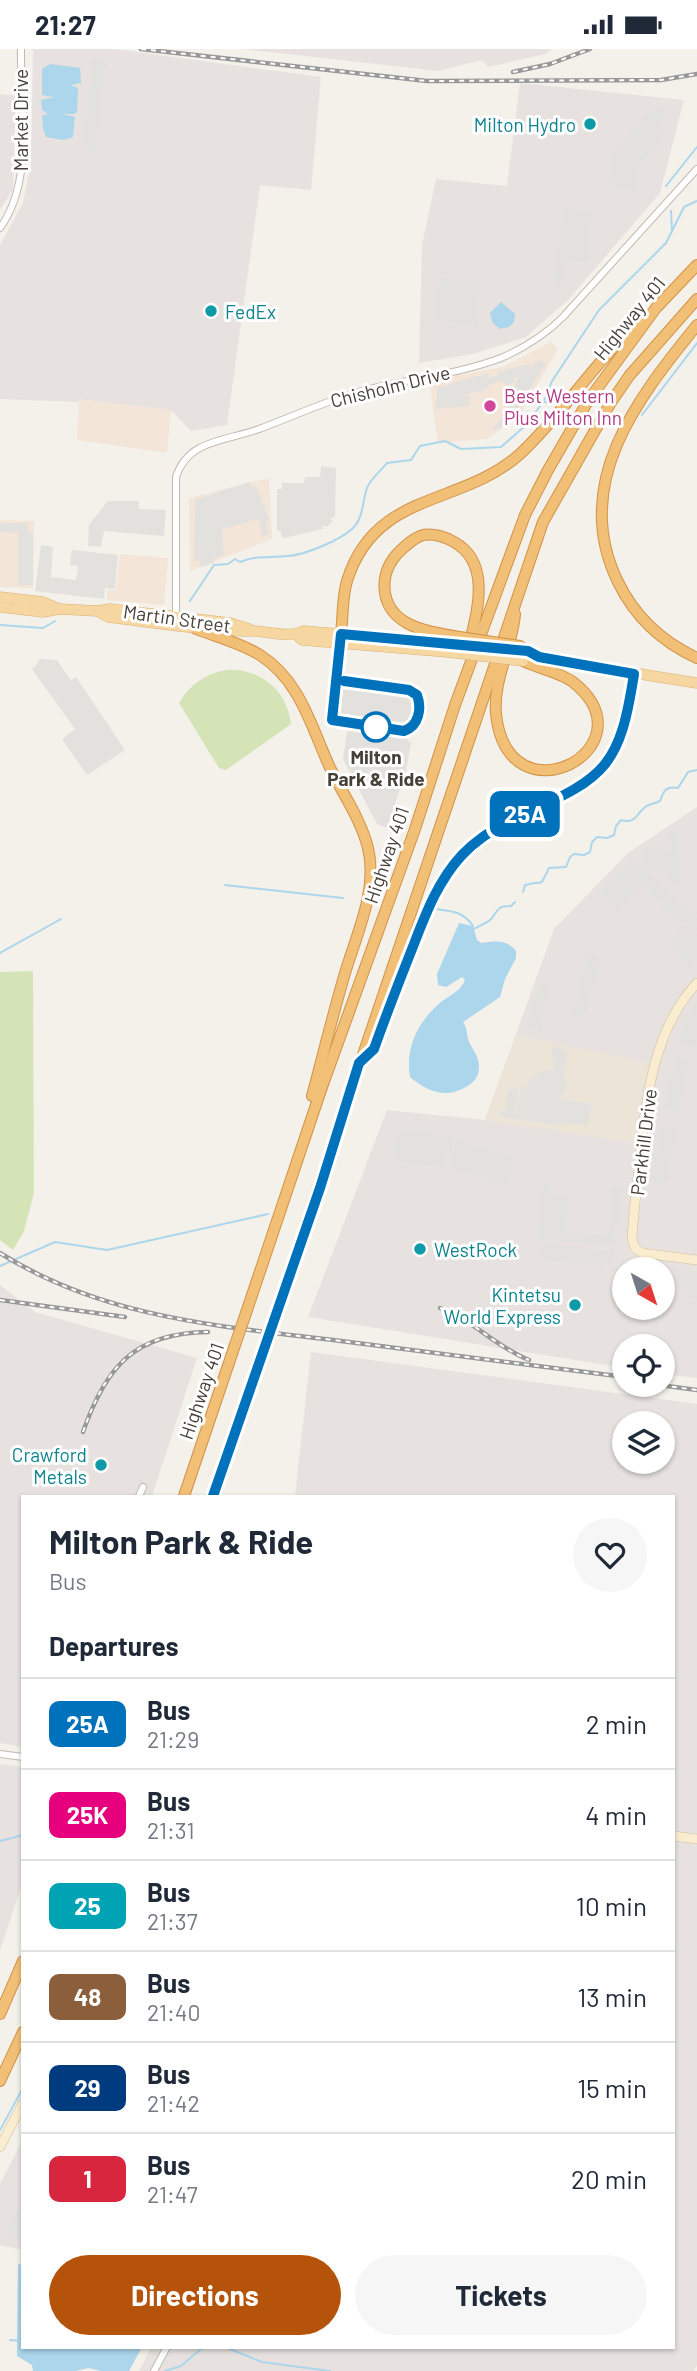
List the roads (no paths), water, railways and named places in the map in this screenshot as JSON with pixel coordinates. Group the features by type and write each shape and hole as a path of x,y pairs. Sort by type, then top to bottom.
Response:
{"highway":[{"name":"Highway 401","path":"184,1495 313,1113 512,546 548,470 588,401 656,308 697,265"},
{"name":"Highway 401","path":"213,1495 320,1188 359,1063 542,522 629,376 697,299"},
{"path":"341,634 346,584 357,555 368,540 388,520 405,510 487,476 519,455 617,343 656,308"},
{"path":"697,325 660,373 614,451 604,476 601,506 603,537 609,564 625,597 652,629 677,649 697,658"},
{"path":"455,705 475,621 479,584 476,568 469,554 458,544 436,535 423,535 412,540 393,559 387,571 383,592 387,603 405,622 451,644 520,646 526,656 569,679 589,700 596,714 597,726 591,747 571,765 560,770 547,771 518,761 507,750 500,734 495,698 498,681 514,628 516,597"},
{"path":"195,629 259,654 275,666 289,682 300,697 332,773 346,794 368,849 369,888 312,1096 313,1113"},
{"path":"359,1063 374,1049 432,899 446,875 461,856 484,836 581,787 604,767 622,734 634,674"},
{"path":"0,2014 21,1966"},
{"path":"0,2081 21,2036"}],"main road":[{"name":"Martin Street","path":"0,597 43,602 60,609"},
{"name":"Martin Street","path":"0,607 43,612 60,609 97,611 108,617 230,623 256,631"},
{"name":"Martin Street","path":"176,621 195,629 296,635 302,640 451,644"},
{"name":"Martin Street","path":"296,635 303,631 451,644 526,656"},
{"path":"526,656 697,683"}],"street":[{"name":"Market Drive","path":"0,228 16,201 22,170 20,49"},
{"name":"Chisholm Drive","path":"176,621 176,477 183,462 195,449 260,429 332,399 488,362 529,344 563,317 697,169"},
{"name":"Parkhill Drive","path":"697,983 681,1002 668,1026 650,1083 644,1115 632,1239 635,1248 642,1253 697,1260"},
{"path":"139,1495 143,1486"},
{"path":"0,1754 21,1757"},
{"path":"675,1836 697,1839"},
{"path":"0,2147 21,2107"},
{"path":"155,2371 166,2349"}],"water":[{"path":"50,64 80,68 81,83 70,85 78,88 77,112 62,114 75,117 73,137 63,140 46,137 43,128 42,116 48,114 42,110 41,100 54,97 42,95 42,69"},
{"path":"501,302 515,314 514,322 509,327 500,329 493,323 490,313"},
{"path":"459,923 473,926 477,940 481,943 496,941 508,944 516,951 516,958 505,979 500,997 463,1022 478,1060 479,1070 476,1077 461,1090 445,1093 424,1087 410,1077 409,1066 412,1046 420,1026 433,1009 458,990 465,980 462,977 446,987 438,985 437,974"},
{"path":"18,2264 21,2265 21,2349 141,2349 129,2371 89,2368 75,2371 33,2371 32,2365 17,2356"}],"waterway":[{"path":"666,186 697,147"},
{"path":"190,601 214,565 228,564 235,559 240,562 295,555 322,546 347,533 359,520 367,488 373,478 387,463 411,460 420,446 445,441 461,449 501,447 524,427 544,401 552,381 599,310 666,243 684,207 697,201"},
{"path":"671,211 672,231"},
{"path":"642,415 697,343"},
{"path":"545,402 555,404"},
{"path":"0,625 43,628 55,621"},
{"path":"523,892 525,885 541,883 549,868 566,867 574,854 584,855 590,852 592,842 597,837 607,838 614,835 621,820 632,820 646,807 660,801 666,790 678,788 688,772 697,770"},
{"path":"225,885 343,898"},
{"path":"474,929 489,920 500,908 511,906 515,902"},
{"path":"436,909 462,915 473,926"},
{"path":"0,953 61,919"},
{"path":"0,1266 55,1242 107,1250 268,1214"},
{"path":"0,1841 21,1836"},
{"path":"0,2130 21,2092"},
{"path":"10,2340 21,2341"},
{"path":"165,2371 181,2366 201,2349"},
{"path":"230,2349 262,2362 330,2371"}],"railway":[{"path":"141,49 427,81 661,80 697,74"},
{"path":"513,72 550,64 590,49"},
{"path":"0,1253 40,1275 81,1292 122,1306 165,1316 252,1330 612,1375"},
{"path":"0,1300 125,1317"},
{"path":"440,1308 463,1319 529,1360"},
{"path":"83,1432 102,1389 113,1372 127,1358 142,1347 161,1339 208,1332"},
{"path":"675,1387 697,1390"}],"place":[{"name":"Milton Hydro","path":"590,124"},
{"name":"FedEx","path":"211,311"},
{"name":"Best Western Plus Milton Inn","path":"490,406"},
{"name":"Milton Park & Ride","path":"376,727"},
{"name":"WestRock","path":"420,1249"},
{"name":"Kintetsu World Express","path":"575,1305"},
{"name":"Crawford Metals","path":"101,1465"}]}
